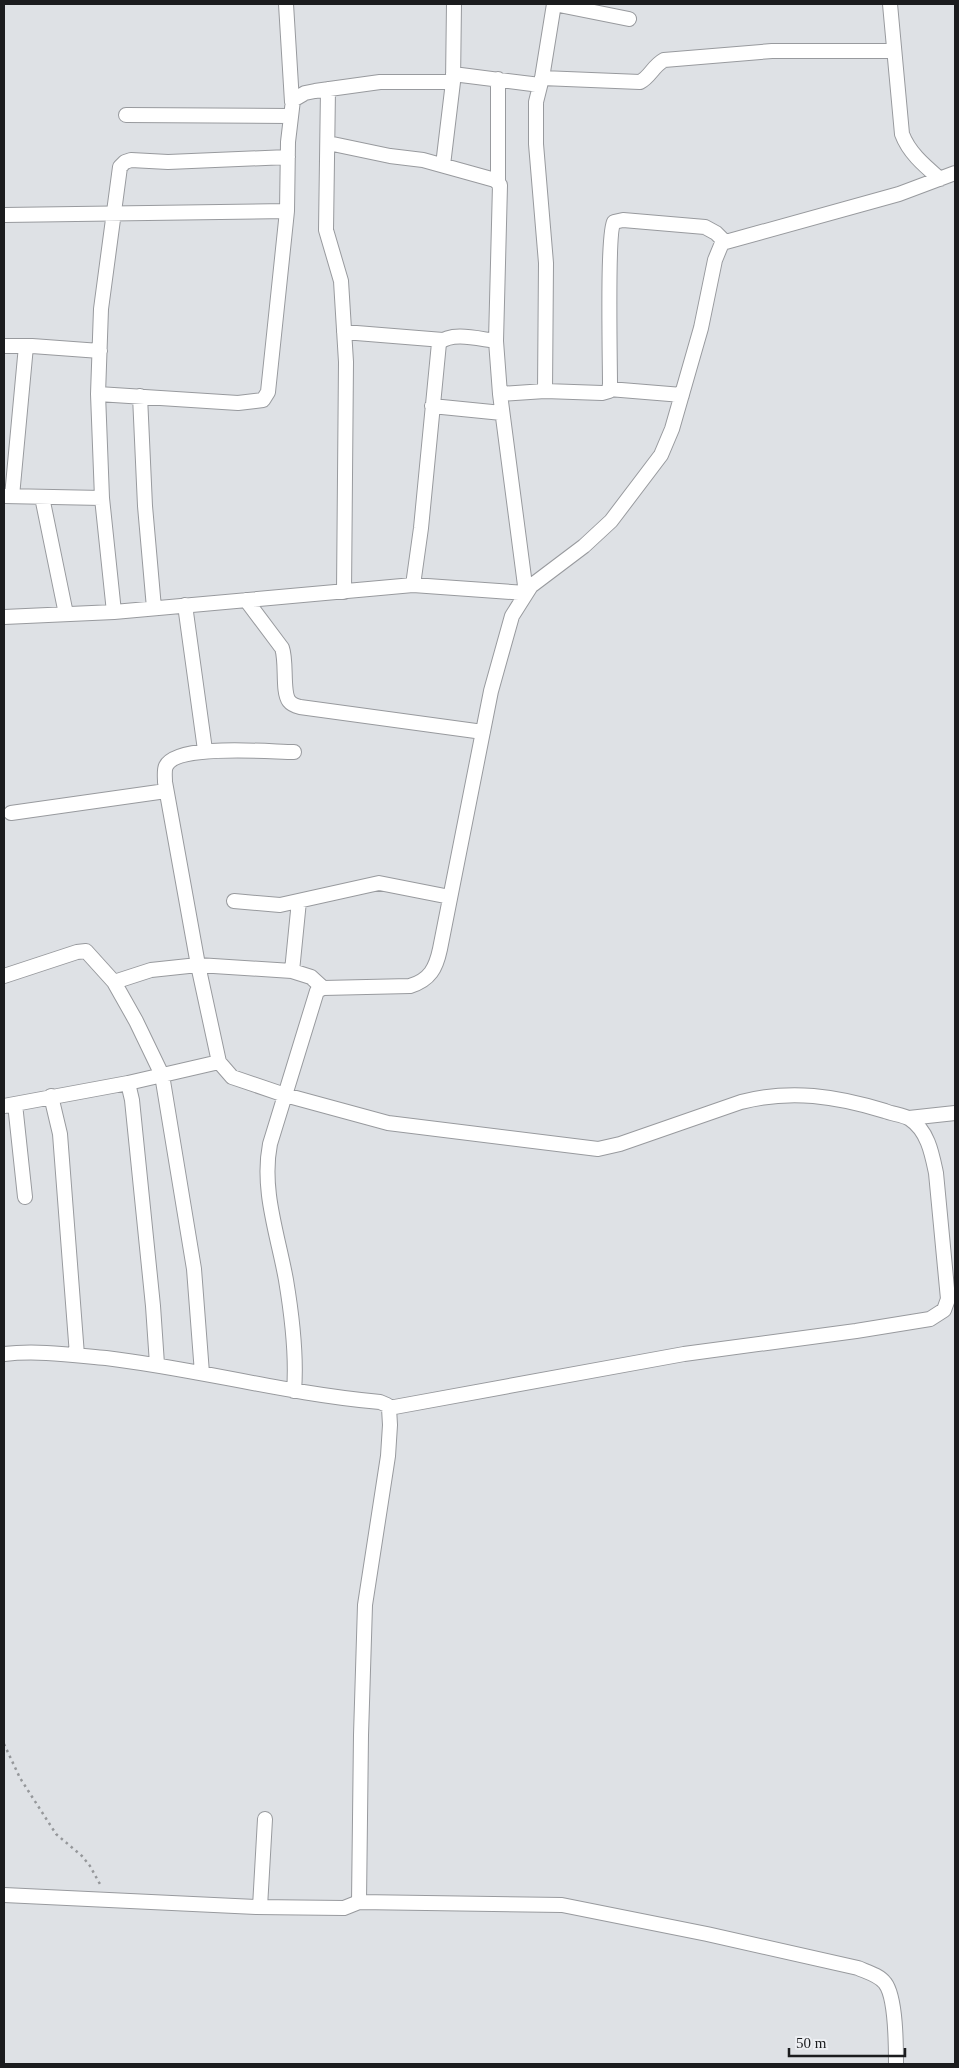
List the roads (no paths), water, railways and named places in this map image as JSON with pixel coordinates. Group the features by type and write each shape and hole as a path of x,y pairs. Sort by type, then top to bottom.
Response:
{"street":[{"path":"98,394 238,403 252,402 265,398 268,392 288,211 288,157 291,109 286,4"},
{"path":"443,165 453,78 454,4"},
{"path":"545,391 546,264 536,144 536,102 554,4 629,19"},
{"path":"890,4 902,134 906,143 916,155 940,179"},
{"path":"126,115 291,109 305,93 380,82 453,78 541,82 640,82 647,79 656,64 664,60 772,50 894,51"},
{"path":"498,79 498,182 501,188 496,341 502,412 526,594"},
{"path":"328,89 326,230 341,280 346,371 344,592"},
{"path":"328,143 390,156 423,160 498,182"},
{"path":"114,612 102,498 98,394 101,309 120,169 125,162 288,157"},
{"path":"294,1391 296,1367 286,1280 273,1226 268,1164 270,1144 293,1075 317,991 323,988 410,986 418,984 429,976 437,960 491,691 512,616 531,586 584,546 611,521 644,480 661,455 672,429 701,328 707,292 717,253 725,242 899,194 955,173"},
{"path":"4,215 288,211"},
{"path":"610,389 609,263 612,225 617,221 623,220 705,227 716,233 725,242"},
{"path":"344,332 443,340 456,337 496,341"},
{"path":"413,585 421,528 438,343 443,340"},
{"path":"4,346 100,351"},
{"path":"26,346 8,496 102,498"},
{"path":"500,394 545,391 602,393 610,389 682,395"},
{"path":"140,396 145,506 154,608"},
{"path":"432,406 502,412"},
{"path":"42,497 66,614"},
{"path":"4,617 114,612 413,585 526,594"},
{"path":"246,600 282,648 285,656 286,694 291,703 300,707 483,732"},
{"path":"185,605 205,750"},
{"path":"294,752 205,750 182,756 168,764 164,774 198,965 219,1062 227,1073 237,1080 388,1124 598,1149 620,1144 741,1102 782,1094 822,1097 861,1104 909,1118 955,1113"},
{"path":"10,813 166,791"},
{"path":"234,901 274,906 379,883 450,897"},
{"path":"292,971 298,901"},
{"path":"4,976 77,952 86,951 114,982 136,1021 162,1075 194,1269 202,1373"},
{"path":"114,982 151,970 198,965 292,971 310,978 323,988"},
{"path":"25,1197 9,1105 128,1083 219,1062"},
{"path":"128,1083 132,1100 154,1306 157,1364"},
{"path":"51,1096 60,1134 76,1355"},
{"path":"389,1408 666,1359 684,1354 934,1318 944,1310 948,1303 936,1173 932,1153 926,1139 918,1126 909,1118"},
{"path":"4,1354 76,1355 157,1364 294,1391 380,1402 389,1408 388,1456 365,1606 359,1902"},
{"path":"260,1907 265,1819"},
{"path":"4,1895 260,1907 344,1908 359,1902 562,1905 707,1934 822,1960 852,1967 879,1978 886,1985 890,1997 896,2035 896,2064"}]}
